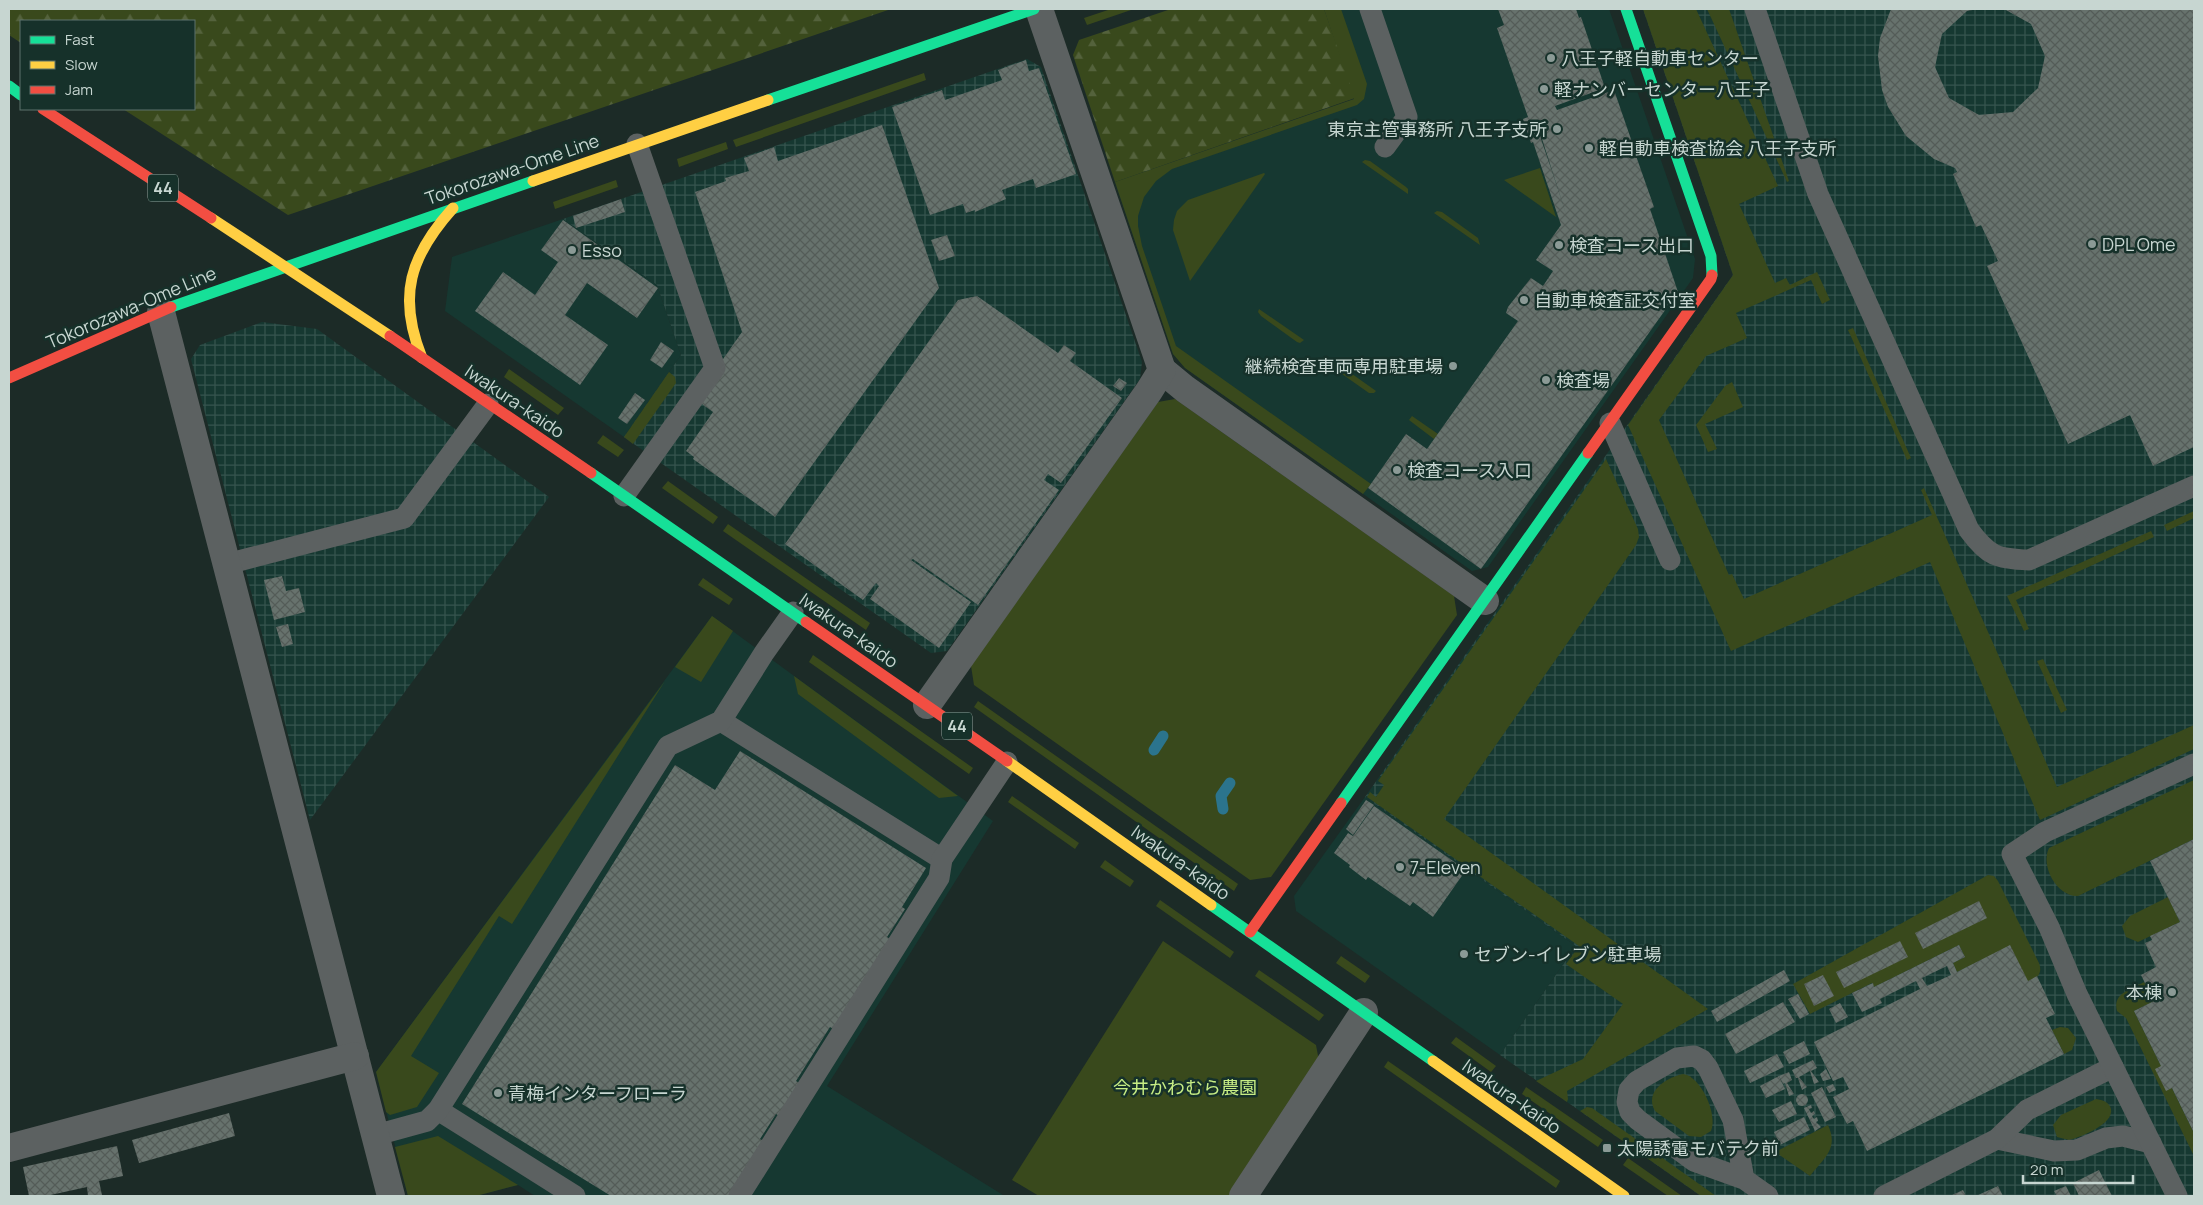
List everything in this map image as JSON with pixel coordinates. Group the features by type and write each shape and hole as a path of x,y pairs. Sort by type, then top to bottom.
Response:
{"main road":[{"name":"Tokorozawa-Ome Line","path":"9,378 187,300 1034,9"},
{"path":"1250,932 1711,278 1713,268 1711,256 1626,9"},
{"path":"9,86 20,94"},
{"name":"Iwakura-kaido","path":"45,110 422,358 793,612 1624,1196"},
{"path":"422,358 415,344 411,323 414,271 423,247 436,227 454,207"}],"street":[{"path":"1039,9 1162,370 1186,390 1485,601"},
{"path":"161,312 392,1196"},
{"path":"927,705 1150,391 1162,370"},
{"path":"1242,1196 1364,1012"},
{"path":"9,1148 355,1056"}],"lane":[{"path":"1370,9 1407,117 1385,147"},
{"path":"1755,9 1818,194 1969,530 1983,548 2005,559 2029,560 2194,486"},
{"path":"624,496 715,368 637,144"},
{"path":"227,564 404,518 488,404"},
{"path":"1610,423 1670,560"},
{"path":"376,1135 427,1121 438,1110 668,746 721,721 764,653 793,612"},
{"path":"721,721 942,859"},
{"path":"739,1196 939,878 942,859 1007,762"},
{"path":"2177,1196 2113,1067 2012,854 2045,832 2194,764"},
{"path":"1744,1179 1733,1120 1708,1068 1702,1060 1694,1056 1677,1058 1636,1081 1629,1090 1627,1102 1630,1112 1638,1120 1694,1161 1744,1179 1768,1196"},
{"path":"1884,1196 1997,1139 2027,1110 2113,1067"},
{"path":"438,1110 576,1196"},
{"path":"1997,1139 2054,1151 2077,1150 2106,1138 2122,1136 2151,1143"}],"shaded area":[{"path":"1324,9 1609,9 1695,259 1693,278 1488,567 1472,571 1185,368 1173,354 1115,182 1354,99"},
{"path":"1643,9 2194,9 2194,1196 1701,1196 1500,1055 1576,946 1365,797 1733,275"},
{"path":"1027,59 1041,67 1142,362 1140,379 947,651 931,653 624,437 681,355 657,285 563,219"},
{"path":"563,219 657,285 681,355 624,437 445,311 452,257"},
{"path":"262,322 317,329 549,497 310,820 191,359 200,345"},
{"path":"712,616 993,821 827,1086 1003,1195 535,1196 518,1185 476,1196 408,1196 376,1072"},
{"name":"セブン-イレブン駐車場","path":"1365,797 1576,946 1500,1055 1296,911 1294,896"}],"green space":[{"path":"9,9 891,9 288,215 125,110 195,110 195,20 20,20 20,42 9,35"},
{"path":"1111,9 1134,9 1087,25 1084,18"},
{"path":"1171,9 1324,9 1355,98 1115,182 1073,55 1079,40"},
{"path":"1324,9 1341,9 1367,84 1364,99 1357,105 1172,169 1156,181 1144,197 1138,216 1138,226 1142,246 1176,346 1371,484 1363,494 1185,368 1173,354 1115,182 1354,99"},
{"path":"1643,9 1696,9 1778,186 1739,204 1775,283 1786,278 1790,285 1817,272 1830,300 1822,304 1811,280 1736,313 1747,338 1706,356 1659,420 1729,575 1732,574 1744,599 1932,515 1921,490 1924,488 2057,787 2194,725 2194,749 2040,820 1930,562 1731,651 1628,425 1733,275"},
{"path":"1707,9 1729,9 1789,181 1787,182"},
{"path":"924,73 926,80 736,147 733,140"},
{"path":"726,142 728,149 679,167 677,159"},
{"path":"1365,160 1370,161 1406,187 1408,194 1362,162"},
{"path":"1540,168 1556,217 1504,180"},
{"path":"1264,173 1190,281 1173,230 1177,211 1188,200"},
{"path":"616,180 618,187 555,209 553,202"},
{"path":"1437,211 1442,212 1478,238 1480,245 1434,213"},
{"path":"1259,309 1304,340 1300,343 1297,342 1261,316 1258,312"},
{"path":"1853,328 1911,458 1907,460 1848,330"},
{"path":"1331,359 1376,391 1369,393 1332,367"},
{"path":"509,369 564,408 558,415 504,377"},
{"path":"669,372 675,377 676,383 633,444 624,437"},
{"path":"1732,382 1743,407 1705,424 1717,449 1708,452 1696,425 1725,386"},
{"path":"1175,399 1454,596 1457,615 1271,877 1250,880 974,685 971,666 1158,402"},
{"path":"1412,416 1438,434 1434,439 1409,420"},
{"path":"603,435 624,450 618,457 597,443"},
{"path":"1606,459 1638,529 1639,537 1636,545 1444,819 1708,1009 1567,1091 1567,1102 1536,1081 1583,1059 1623,1004 1566,964 1579,946 1367,797 1370,792 1376,797 1384,785 1378,781"},
{"path":"668,481 718,517 713,524 662,488"},
{"path":"2194,511 2194,518 2167,531 2164,525"},
{"path":"728,524 870,623 866,630 723,531"},
{"path":"2151,531 2154,537 2016,600 2029,629 2024,631 2007,596"},
{"path":"703,578 733,599 729,605 698,585"},
{"path":"712,616 733,631 701,682 675,667"},
{"path":"813,655 973,768 969,774 809,662"},
{"path":"2043,659 2067,710 2061,713 2037,661"},
{"path":"794,676 958,796 939,798 798,694"},
{"path":"665,681 512,924 499,916 411,1056 439,1073 417,1107 390,1115 386,1112 376,1072"},
{"path":"978,701 1238,884 1234,891 974,707"},
{"path":"2194,780 2194,839 2078,896 2070,895 2057,886 2052,879 2047,863 2049,848"},
{"path":"1012,796 1079,843 1075,849 1008,802"},
{"path":"1105,860 1134,881 1130,887 1100,867"},
{"path":"1988,875 1994,876 1998,881 2039,963 2040,973 2034,979 2028,983 2010,946 1957,972 1953,963 1965,957 1959,945 1874,987 1872,983 1810,1014 1793,984"},
{"path":"2168,897 2180,922 2138,942 2126,937 2122,926 2130,916"},
{"path":"1160,900 1234,952 1230,958 1156,906"},
{"name":"今井かわむら農園","path":"1163,941 1316,1045 1319,1061 1230,1196 1039,1196 1012,1180"},
{"path":"1341,956 1370,976 1365,983 1336,963"},
{"path":"1259,970 1324,1015 1319,1021 1255,976"},
{"path":"2144,982 2154,1001 2134,1011 2194,1133 2194,1156 2126,1018 2117,1011 2117,1000 2120,996"},
{"path":"2060,1027 2068,1028 2076,1038 2072,1050 2064,1054 2052,1030"},
{"path":"1456,1037 1496,1066 1491,1072 1451,1043"},
{"path":"1388,1061 1560,1181 1556,1188 1384,1067"},
{"path":"1683,1074 1690,1076 1702,1089 1710,1106 1713,1124 1711,1131 1701,1137 1689,1136 1655,1111 1652,1104 1654,1092 1663,1082"},
{"path":"1526,1087 1603,1140 1598,1147 1522,1094"},
{"path":"2096,1099 2105,1102 2111,1109 2111,1115 2102,1125 2069,1140 2057,1137 2053,1125 2061,1115"},
{"path":"1587,1107 1592,1108 1716,1196 1701,1196 1580,1111"},
{"path":"1828,1125 1831,1133 1831,1147 1825,1158 1810,1176 1775,1152"},
{"path":"438,1136 518,1185 476,1196 408,1196 395,1147"},
{"path":"1628,1158 1682,1196 1668,1196 1623,1165"}],"building":[{"path":"1498,9 1576,9 1579,18 1581,17 1605,88 1555,106 1557,110 1614,90 1632,142 1638,141 1641,151 1635,153 1654,207 1650,209 1678,292 1481,569 1368,488 1406,434 1427,449 1518,321 1506,313 1508,307 1531,278 1543,286 1553,271 1536,260 1561,225 1533,142 1531,143 1523,119 1528,117 1497,28 1504,25","holes":["1541,139 1542,139 1567,217"]},
{"name":"DPL Ome","path":"1891,9 1978,9 1967,11 1942,34 1935,67 1949,98 1979,115 2013,112 2038,88 2045,56 2031,24 2004,9 2194,9 2194,447 2153,466 2130,415 2068,444 1987,266 1998,261 1981,225 1976,227 1953,174 1957,172 1955,168 1934,159 1906,136 1888,107 1882,90 1878,56 1880,38"},
{"path":"1026,60 1029,71 1039,68 1076,174 1036,188 1033,179 1002,190 1006,199 975,212 975,210 966,213 963,204 930,215 892,107 942,90 945,100 1002,80 998,70"},
{"path":"882,125 939,288 775,517 693,459 694,457 686,451 713,412 695,399 742,332 695,192 726,181 725,178 749,171 744,158 774,147 778,161"},
{"path":"621,199 625,212 576,228 573,216"},
{"path":"563,220 658,288 637,318 587,283 565,315 608,345 580,385 475,311 503,272 535,295 558,262 541,250"},
{"path":"947,235 955,256 939,261 931,240"},
{"path":"977,296 1058,353 1064,345 1076,353 1070,361 1122,398 1061,483 1048,474 1044,480 1059,490 978,605 913,559 911,560 971,602 939,648 870,599 879,586 876,583 863,600 785,544 958,300"},
{"path":"661,342 674,351 662,368 650,360"},
{"path":"1119,378 1127,383 1121,391 1113,386"},
{"path":"635,393 645,400 627,424 618,418"},
{"path":"282,576 286,591 299,588 305,612 274,620 264,580"},
{"path":"288,624 293,644 282,647 276,627"},
{"path":"740,751 926,868 902,907 905,909 887,937 896,943 839,1033 830,1027 796,1081 805,1087 785,1119 776,1114 760,1139 769,1144 737,1196 611,1196 462,1104 675,765 715,790"},
{"path":"1366,800 1374,805 1353,835 1346,829"},
{"path":"1374,806 1466,870 1433,917 1413,902 1410,906 1368,877 1366,880 1334,853 1348,833 1353,836"},
{"name":"本棟","path":"2194,839 2194,1133 2172,1088 2166,1091 2155,1069 2161,1066 2134,1011 2154,1001 2141,975 2156,967 2145,943 2152,940 2150,936 2180,922 2150,861"},
{"path":"1979,901 1987,918 1923,949 1915,933"},
{"path":"1900,941 1908,957 1844,988 1836,972"},
{"path":"1959,945 1965,957 1953,963 1957,972 2010,945 2028,981 2037,976 2055,1014 2046,1018 2064,1054 1867,1151 1853,1121 1847,1124 1833,1097 1849,1089 1843,1077 1833,1081 1814,1042 1920,989 1916,981 1880,999 1882,1003 1862,1012 1852,993 1873,983 1874,987","holes":["1947,966 1951,975 1927,986 1922,978"]},
{"path":"1784,970 1790,981 1717,1022 1711,1011"},
{"path":"1823,975 1834,996 1814,1006 1804,984"},
{"path":"1798,994 1809,1014 1800,1019 1788,999"},
{"path":"1783,1002 1795,1022 1736,1054 1725,1034"},
{"path":"1840,1003 1848,1017 1836,1023 1829,1009"},
{"path":"1804,1041 1810,1054 1789,1064 1783,1052"},
{"path":"1777,1054 1784,1067 1750,1083 1744,1071"},
{"path":"1813,1060 1817,1068 1811,1071 1819,1082 1814,1084 1810,1071 1799,1077 1807,1087 1802,1090 1798,1078 1796,1078 1792,1070"},
{"path":"1826,1069 1831,1079 1823,1081 1820,1074"},
{"path":"1789,1072 1792,1080 1787,1083 1794,1094 1789,1096 1785,1083 1783,1084 1779,1076"},
{"path":"1779,1076 1785,1089 1766,1098 1760,1086"},
{"path":"1833,1084 1836,1090 1829,1093 1826,1087"},
{"path":"1822,1087 1836,1117 1825,1122 1811,1093"},
{"path":"1802,1094 1808,1100 1802,1106 1796,1100"},
{"path":"1791,1101 1797,1114 1779,1122 1772,1110"},
{"path":"1811,1105 1812,1108 1809,1109 1811,1113 1814,1111 1815,1114 1812,1116 1814,1119 1817,1117 1818,1121 1816,1122 1821,1127 1815,1131 1804,1108"},
{"path":"229,1113 235,1136 139,1163 132,1140"},
{"path":"1804,1117 1810,1130 1780,1145 1774,1132"},
{"path":"117,1146 123,1176 99,1181 102,1195 88,1196 87,1187 46,1196 29,1196 23,1167"},
{"path":"2099,1170 2112,1196 2079,1196 2073,1183"},
{"path":"1998,1186 2003,1196 1976,1196"},
{"path":"2066,1186 2071,1196 2057,1196 2054,1191"},
{"path":"1963,1190 1966,1196 1950,1196"}],"waterway":[{"path":"1154,750 1163,736"},
{"path":"1223,809 1221,796 1230,783"}],"traffic: fast":[{"path":"768,100 1034,9"},
{"path":"1626,9 1711,256 1712,275"},
{"path":"9,86 20,94"},
{"path":"171,307 533,181"},
{"path":"1341,803 1588,453"},
{"path":"591,473 806,622"},
{"path":"1211,905 1433,1061"}],"traffic: slow":[{"path":"533,181 768,100"},
{"path":"422,358 414,336 410,315 409,296 412,278 426,243 453,208"},
{"path":"211,218 390,336"},
{"path":"1007,761 1211,905"},
{"path":"1433,1061 1624,1196"}],"traffic: jam":[{"path":"45,110 211,218"},
{"path":"1588,453 1712,275"},
{"path":"9,378 171,307"},
{"path":"390,336 591,473"},
{"path":"806,622 1007,761"},
{"path":"1250,932 1341,803"}],"place":[{"name":"八王子軽自動車センター","path":"1551,58"},
{"name":"軽ナンバーセンター八王子","path":"1544,89"},
{"name":"東京主管事務所 八王子支所","path":"1557,129"},
{"name":"軽自動車検査協会 八王子支所","path":"1589,148"},
{"name":"DPL Ome","path":"2092,244"},
{"name":"検査コース出口","path":"1559,245"},
{"name":"Esso","path":"572,250"},
{"name":"自動車検査証交付室","path":"1524,300"},
{"name":"継続検査車両専用駐車場","path":"1453,366"},
{"name":"検査場","path":"1546,380"},
{"name":"検査コース入口","path":"1397,470"},
{"name":"7-Eleven","path":"1400,867"},
{"name":"セブン-イレブン駐車場","path":"1464,954"},
{"name":"本棟","path":"2172,992"},
{"name":"青梅インターフローラ","path":"498,1093"},
{"name":"太陽誘電モバテク前","path":"1607,1148"}]}
